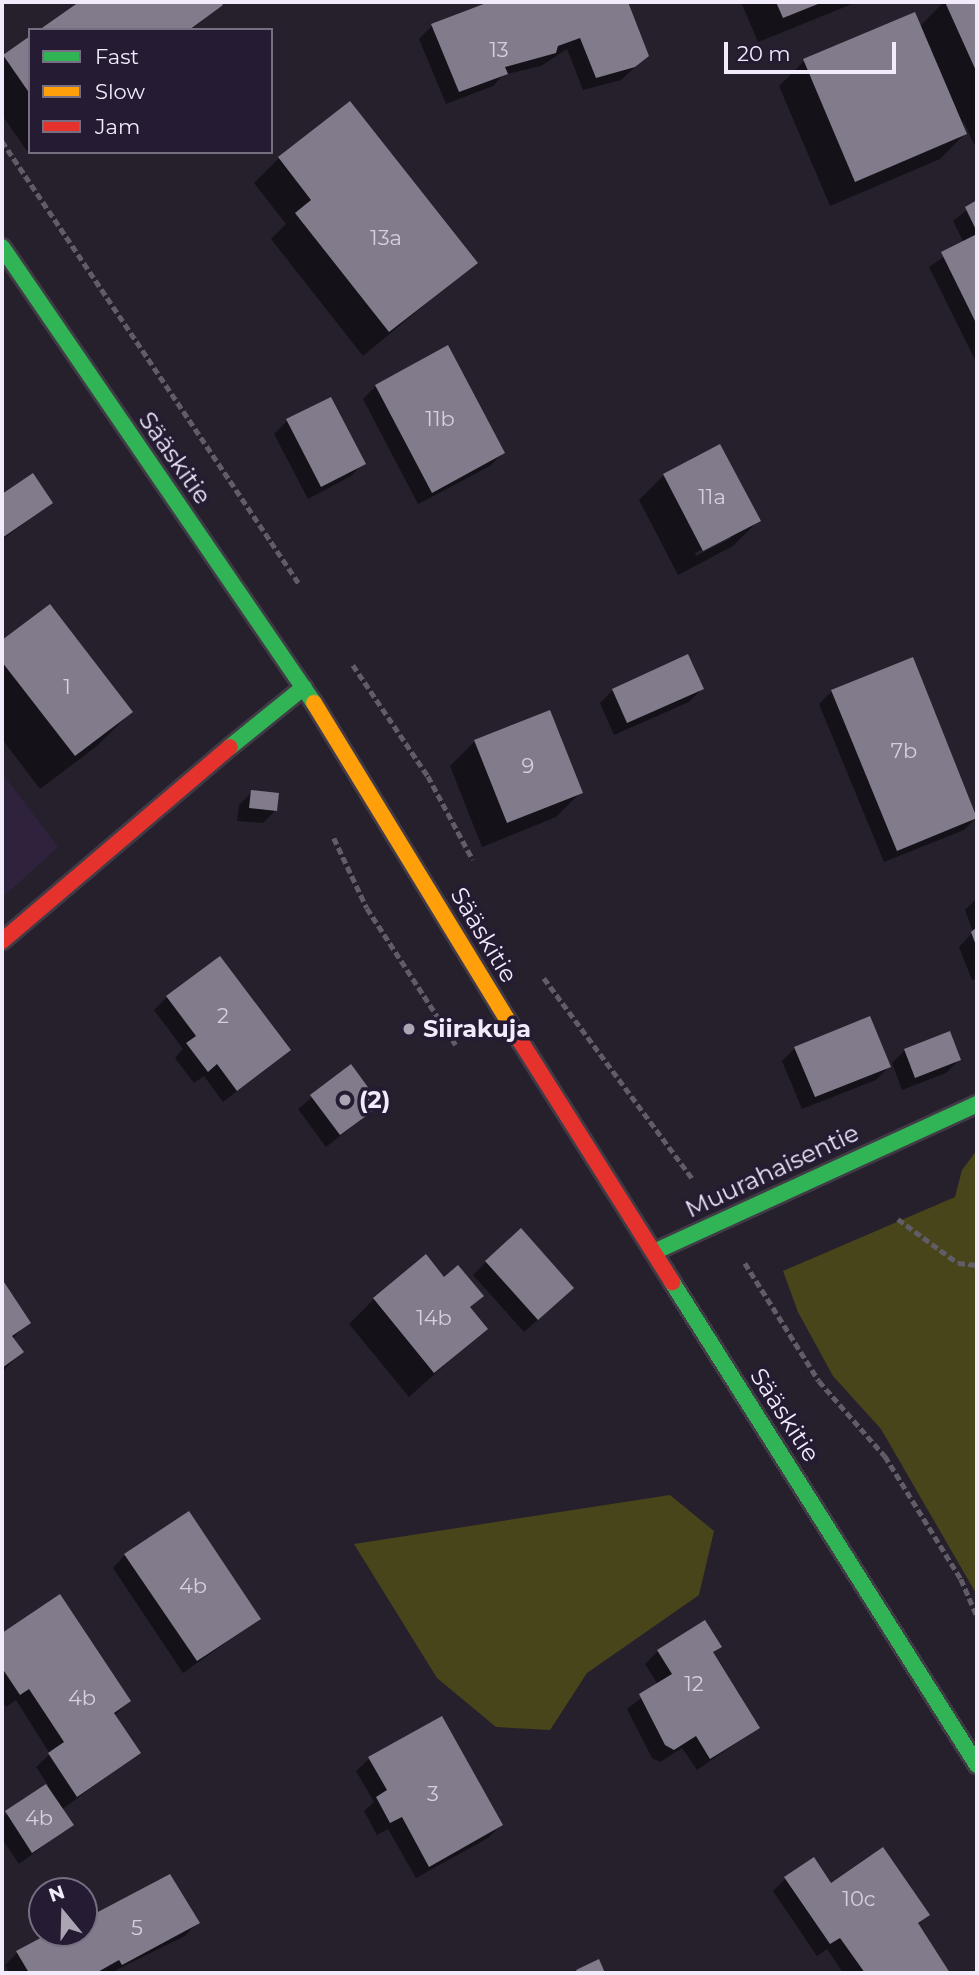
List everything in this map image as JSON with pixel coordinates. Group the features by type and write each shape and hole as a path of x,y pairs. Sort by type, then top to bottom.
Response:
{"street":[{"name":"Sääskitie","path":"2,247 304,687 654,1252 977,1765"},
{"path":"2,941 203,768 304,687"},
{"name":"Muurahaisentie","path":"654,1252 977,1104"}],"path":[{"path":"329,826 367,908 456,1045"},
{"path":"898,1219 958,1263 977,1265"},
{"path":"744,1257 819,1381 885,1456 961,1579 977,1616"}],"shaded area":[{"path":"2,773 58,847 2,898"},
{"path":"977,1150 977,1595 881,1429 833,1376 798,1312 783,1271 955,1197 962,1170"},
{"path":"670,1495 714,1531 699,1595 587,1673 550,1730 496,1727 437,1678 354,1544"}],"building":[{"path":"79,2 221,2 223,5 192,28 42,28"},
{"path":"489,2 628,2 649,56 635,67 596,78 580,38 558,46 556,53 505,67 508,74 459,92 431,24"},
{"path":"776,2 823,2 783,18"},
{"path":"945,2 977,2 977,73"},
{"path":"915,12 967,134 855,182 803,59"},
{"path":"28,37 28,91 3,55"},
{"path":"350,101 478,263 389,332 295,213 311,200 278,157"},
{"path":"977,200 977,232 965,207"},
{"path":"977,234 977,325 941,252"},
{"path":"448,345 505,453 432,493 375,385"},
{"path":"331,397 366,464 321,487 286,419"},
{"path":"720,444 761,521 703,551 663,474"},
{"path":"33,473 53,503 2,538 2,494"},
{"path":"50,604 133,712 75,756 2,662 2,640"},
{"path":"688,654 704,689 627,723 612,689"},
{"path":"913,657 977,818 897,851 831,690"},
{"path":"550,710 583,793 507,823 474,740"},
{"path":"251,790 279,793 277,811 249,808"},
{"path":"977,927 977,948 971,932"},
{"path":"220,956 291,1050 237,1091 217,1064 208,1072 186,1043 196,1036 166,996"},
{"path":"870,1016 891,1067 815,1097 794,1047"},
{"path":"950,1031 961,1060 915,1078 904,1049"},
{"name":"(2)","path":"351,1064 381,1105 340,1135 310,1095"},
{"path":"521,1228 574,1288 538,1320 485,1261"},
{"path":"426,1254 444,1277 458,1265 484,1296 470,1307 488,1329 434,1373 373,1298"},
{"path":"2,1279 31,1323 12,1336 24,1352 2,1368"},
{"path":"189,1511 261,1619 197,1661 124,1554"},
{"path":"60,1594 131,1701 114,1713 141,1753 77,1797 48,1753 64,1742 29,1689 20,1695 2,1668 2,1633"},
{"path":"705,1620 722,1647 713,1652 760,1728 710,1759 696,1736 674,1750 665,1745 639,1694 672,1674 657,1650"},
{"path":"442,1716 503,1825 429,1867 402,1817 390,1823 376,1797 387,1790 368,1757"},
{"path":"46,1784 74,1825 32,1853 5,1811"},
{"path":"883,1847 930,1915 918,1923 950,1973 865,1973 840,1938 830,1944 784,1877 814,1857 831,1883"},
{"path":"170,1874 200,1923 122,1965 119,1960 96,1973 29,1973 16,1951 28,1945 28,1947 98,1947 98,1912"},
{"path":"599,1959 605,1973 578,1973 576,1970"}],"traffic: fast":[{"path":"2,247 314,703"},
{"path":"230,747 304,687"},
{"path":"654,1252 977,1104"},
{"path":"672,1282 977,1765"}],"traffic: slow":[{"path":"314,703 521,1042"}],"traffic: jam":[{"path":"2,941 230,747"},
{"path":"521,1042 672,1282"}],"place":[{"name":"Siirakuja","path":"409,1029"},
{"name":"(2)","path":"345,1100"}]}
